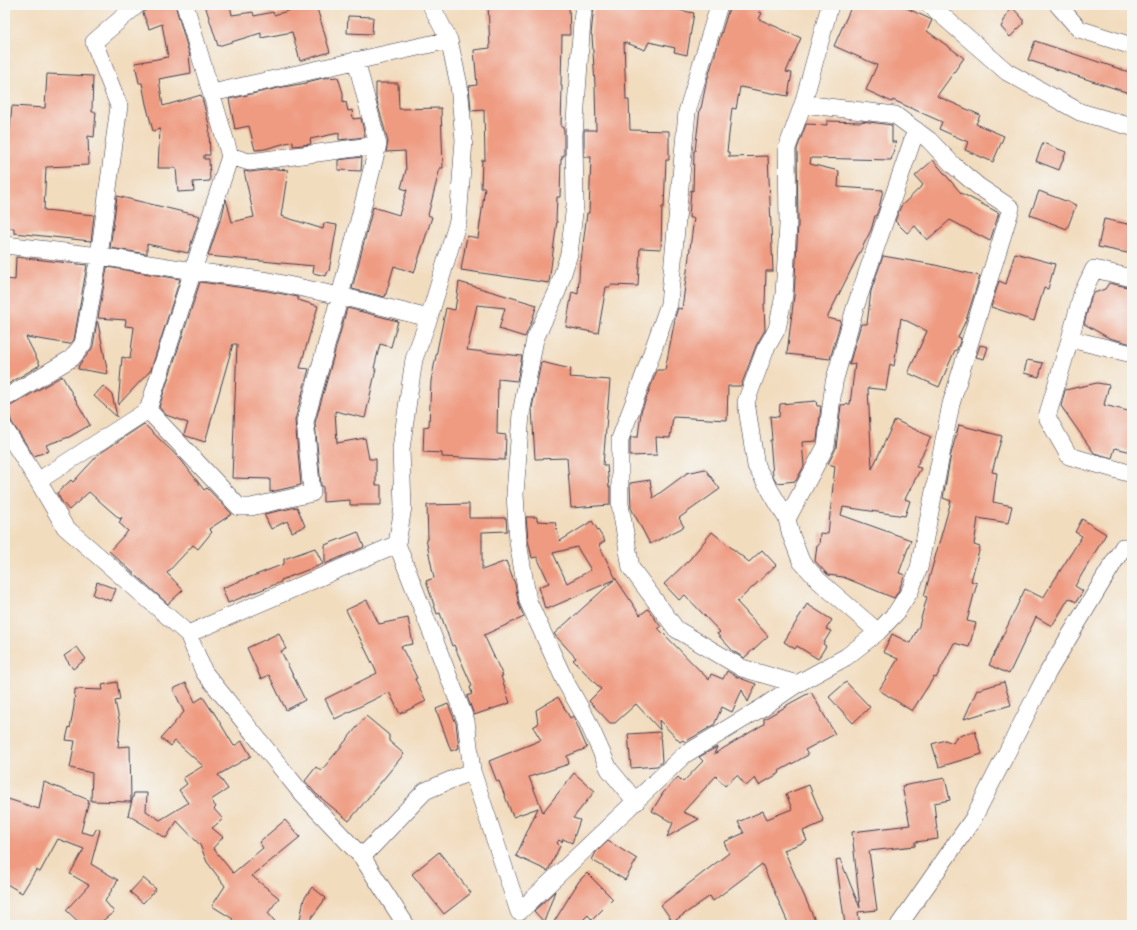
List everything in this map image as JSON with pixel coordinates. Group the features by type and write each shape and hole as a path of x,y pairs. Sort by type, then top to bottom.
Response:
{"street":[{"path":"5,398 72,358 83,344 100,256 119,106 94,42 137,5"},
{"path":"38,481 148,410 230,156 208,76 186,5"},
{"path":"432,5 449,40 459,85 464,140 458,221 429,318 414,359 401,449 403,507 398,544 466,721 472,771 519,912 684,755 764,707 797,684 846,657 878,632 896,613 910,591 918,568 951,404 1011,208 978,186 953,165 929,140 895,115 803,104"},
{"path":"584,5 574,135 575,205 569,254 557,292 535,340 521,414 515,494 518,542 528,601 565,681 587,720 609,769 636,802"},
{"path":"719,5 687,112 669,304 620,439 620,504 631,568 676,630 742,668 797,684"},
{"path":"830,5 803,104 787,148 788,224 784,295 777,329 765,350 746,402 756,466 787,519 801,561 819,581 878,632"},
{"path":"930,5 1007,72 1080,112 1132,127"},
{"path":"1058,5 1079,29 1132,46"},
{"path":"212,93 449,40"},
{"path":"148,410 239,507 250,507 312,493 305,422 340,296 378,145 356,60"},
{"path":"787,519 826,446 834,382 855,308 916,130"},
{"path":"230,156 249,162 378,145"},
{"path":"5,245 100,256 193,271 269,281 340,296 429,318"},
{"path":"1132,278 1094,269 1082,294 1047,417 1069,456 1132,474"},
{"path":"1070,339 1132,354"},
{"path":"5,429 38,481 65,528 188,634 204,672 303,795 362,857 406,925"},
{"path":"188,634 398,544"},
{"path":"899,925 973,819 1048,672 1123,547 1132,548"},
{"path":"362,857 425,790 472,771"}],"building":[{"path":"147,5 175,5 190,56 191,73 159,79 163,106 201,95 204,105 210,129 210,155 204,155 204,159 209,159 210,181 193,182 194,191 178,192 176,168 158,168 160,129 153,131 142,83 139,83 135,63 168,57 162,24 149,29 143,13"},
{"path":"205,5 230,5 232,15 253,12 254,16 273,12 274,15 308,5 316,5 330,52 300,61 292,32 261,38 261,33 218,46"},
{"path":"488,5 569,5 570,35 562,35 561,127 564,129 564,156 562,156 561,159 560,197 557,197 557,221 549,283 461,270 467,236 478,238 485,188 481,188 482,160 485,160 484,110 471,111 469,86 477,85 474,50 490,48"},
{"path":"594,5 660,5 667,8 694,13 687,55 674,52 675,48 649,42 645,50 624,42 626,100 629,100 630,130 669,131 669,160 666,160 664,207 662,207 661,249 640,248 638,286 611,285 610,287 606,287 598,333 566,327 572,292 578,294 580,261 587,213 589,213 591,157 584,157 584,130 596,130 595,85 591,35"},
{"path":"730,5 762,5 759,12 762,13 759,19 801,38 786,72 792,73 788,96 740,87 736,109 732,108 727,152 729,152 729,157 768,156 773,271 766,271 764,304 765,330 756,346 741,386 728,386 727,420 673,417 670,438 656,437 657,455 630,456 631,437 638,437 641,412 657,370 665,370 676,314 678,308 682,309 694,218 689,218 691,190 693,191 694,151 700,108"},
{"path":"852,5 900,5 932,20 927,31 964,58 937,96 980,115 976,124 1004,136 993,162 965,150 968,142 939,129 942,122 893,100 892,102 866,90 877,65 834,46"},
{"path":"1011,6 1023,19 1023,24 1010,37 1001,27"},
{"path":"348,16 373,17 372,34 347,33"},
{"path":"1035,41 1132,73 1132,94 1028,60"},
{"path":"47,74 93,76 92,112 96,112 94,137 88,136 89,165 46,167 44,210 94,215 91,242 14,233 14,228 5,228 5,170 7,136 9,136 12,106 45,108"},
{"path":"338,77 343,93 343,103 346,102 348,111 352,110 353,119 361,118 365,137 339,140 339,133 310,139 311,144 293,146 293,141 265,149 255,150 249,126 235,129 229,99 307,83 323,78"},
{"path":"376,83 398,83 399,109 441,108 443,168 440,168 428,215 432,217 414,273 394,266 385,297 352,289 373,207 399,215 407,190 401,188 406,170 405,151 386,152 388,142 376,98"},
{"path":"827,121 862,121 892,125 892,142 896,142 891,160 811,158 810,164 839,171 838,187 883,190 879,208 871,230 827,318 841,321 830,359 787,354 794,296 798,225 797,149 806,124 827,125"},
{"path":"1043,143 1066,152 1059,170 1036,161"},
{"path":"362,157 361,171 338,170 338,160"},
{"path":"933,160 961,193 999,213 990,241 950,220 927,240 915,226 907,233 895,221 901,206 923,185 915,176"},
{"path":"275,169 288,170 281,216 323,229 324,223 337,225 329,271 326,276 313,273 314,266 208,256 221,220 226,199 232,222 254,217 244,171 250,172"},
{"path":"1039,191 1076,205 1067,229 1030,215"},
{"path":"117,196 200,216 188,253 147,244 147,254 110,248"},
{"path":"1104,219 1132,225 1132,254 1098,247"},
{"path":"1015,253 1055,264 1048,289 1044,288 1034,321 991,307 999,281 1006,284"},
{"path":"883,256 935,265 980,276 966,320 958,337 961,338 957,350 955,350 939,387 908,373 927,331 901,318 894,366 890,364 886,390 868,388 872,469 895,420 931,437 916,467 921,468 905,499 910,501 905,516 843,507 841,515 911,540 899,573 905,575 894,598 843,577 828,575 815,561 820,533 828,534 835,466 828,464 836,448 841,405 850,404 855,364 849,365 861,324 867,324 871,291"},
{"path":"16,257 87,265 74,340 70,344 26,337 40,365 5,386 5,279 15,280"},
{"path":"107,267 180,279 151,370 118,405 122,357 130,359 134,327 125,326 126,320 98,318"},
{"path":"200,282 267,291 298,297 298,300 318,306 300,368 309,369 295,420 301,485 270,492 270,479 232,478 237,344 233,344 205,442 186,436 184,434 188,423 166,415 159,407"},
{"path":"459,282 537,305 525,337 499,329 505,308 477,305 467,350 522,356 517,381 498,379 497,434 506,435 505,460 442,457 442,453 423,452 424,427 429,426 431,381 439,341 446,308 455,310"},
{"path":"1109,283 1132,288 1132,344 1109,338 1084,324 1091,297 1094,293 1105,289"},
{"path":"347,308 398,321 391,347 380,344 365,418 335,411 337,443 365,438 369,459 376,459 376,485 381,485 381,505 350,505 350,500 323,502 323,486 321,486 315,423"},
{"path":"97,321 108,374 78,369 79,365 93,346"},
{"path":"980,345 988,347 984,359 976,357"},
{"path":"1027,360 1043,363 1039,377 1024,373"},
{"path":"541,362 571,369 569,377 610,380 603,465 607,465 610,487 610,505 571,508 567,458 535,459 532,408"},
{"path":"62,376 90,425 69,437 46,445 49,451 34,456 12,423 7,408"},
{"path":"1097,383 1109,385 1104,405 1132,412 1132,452 1115,448 1112,458 1094,453 1061,406 1065,390"},
{"path":"103,386 112,394 117,417 94,396"},
{"path":"816,401 817,406 821,406 817,441 802,442 804,466 796,481 777,483 773,476 770,416 779,417 780,404"},
{"path":"144,424 182,461 204,490 207,488 232,514 209,529 212,532 198,549 193,545 167,573 183,590 168,604 109,551 128,531 119,523 122,517 120,519 89,492 69,510 57,493 71,480 73,482 99,454"},
{"path":"959,425 1002,436 992,472 997,473 993,502 1012,506 1008,523 978,518 974,545 980,547 971,581 977,583 967,621 976,623 969,647 954,643 936,678 934,677 912,711 879,690 898,659 883,652 892,634 910,643 919,626 927,597 924,596 951,501 943,498 951,454"},
{"path":"705,469 720,489 679,518 684,527 650,544 631,508 630,483 650,480 653,498 687,473"},
{"path":"469,504 469,518 506,518 507,531 482,532 482,570 506,561 515,584 519,605 524,617 484,635 503,676 501,676 510,703 474,715 467,696 472,694 470,687 472,686 454,645 452,646 440,613 437,614 426,581 434,578 426,539 428,539 427,505"},
{"path":"297,507 305,526 292,532 287,521 271,529 264,514"},
{"path":"526,517 537,517 537,521 555,522 560,541 592,521 605,541 599,545 616,579 640,615 648,609 661,627 658,628 709,680 711,674 723,679 727,671 737,677 756,684 748,702 742,690 732,712 722,707 714,725 685,742 683,740 680,742 659,720 660,730 636,704 615,723 610,723 589,701 601,689 573,660 576,658 554,634 614,580 545,609 539,587 549,583 537,557 532,558 528,540","holes":["577,547 591,570 567,583 553,553"]},
{"path":"1082,519 1106,534 1075,586 1083,591 1076,602 1069,598 1052,626 1036,617 1009,674 989,665 1025,589 1043,598 1082,536 1075,532"},
{"path":"358,532 364,547 325,564 325,545"},
{"path":"712,532 749,562 762,550 776,565 737,602 768,636 744,658 733,651 717,634 720,632 685,595 679,600 664,584 690,559"},
{"path":"315,548 323,564 228,603 222,588 284,564 284,559"},
{"path":"97,582 116,589 111,601 93,595"},
{"path":"367,600 379,624 408,618 413,644 401,646 417,678 415,679 426,701 400,714 389,692 335,719 325,699 377,673 346,610"},
{"path":"807,604 832,620 826,629 831,631 823,644 826,646 818,659 797,646 795,649 784,642"},
{"path":"279,633 286,649 281,651 305,700 286,710 269,675 261,679 247,648"},
{"path":"77,647 86,659 73,669 64,656"},
{"path":"117,682 120,700 115,701 120,724 118,747 130,746 131,802 91,801 92,773 70,768 75,741 66,740 74,706 75,689 103,690 102,685"},
{"path":"846,682 870,707 853,723 829,697"},
{"path":"1004,682 1011,705 964,719 977,690"},
{"path":"186,683 195,702 203,697 234,746 242,741 251,756 218,775 228,789 211,800 216,807 214,809 223,819 212,828 223,837 213,848 233,873 263,848 259,842 285,820 300,837 252,876 279,898 268,913 278,925 227,925 233,919 212,906 225,886 207,862 200,845 177,821 166,838 128,815 134,793 147,793 146,811 160,820 188,803 179,790 187,784 183,778 203,766 175,741 171,746 161,738 184,712 173,689"},
{"path":"811,692 835,734 805,750 808,755 779,771 780,773 759,785 755,778 746,786 737,775 725,786 716,776 683,812 699,819 667,837 673,823 652,811 663,793 678,777 683,782 703,761 699,757 717,747 714,754 764,724 764,719"},
{"path":"558,697 570,718 573,716 587,748 567,756 569,764 529,777 543,812 574,773 595,791 573,818 580,820 572,843 563,839 562,842 559,840 557,843 560,846 548,871 516,856 538,808 513,817 499,781 497,782 489,761 541,740 533,727 538,724 536,710"},
{"path":"448,704 456,723 459,748 451,751 436,709"},
{"path":"366,716 389,735 389,741 404,754 349,821 315,793 305,781 316,767 321,771"},
{"path":"975,731 982,754 939,767 932,744 945,740 953,743 956,737"},
{"path":"660,732 662,762 657,766 631,768 628,734"},
{"path":"945,778 950,800 934,803 938,839 915,842 915,846 869,851 877,910 858,912 860,925 845,925 836,860 840,859 860,908 852,832 910,825 902,786"},
{"path":"44,782 89,800 81,832 93,835 97,828 100,830 91,864 118,880 105,901 114,912 97,925 82,925 66,910 89,885 70,874 84,849 58,839 40,872 36,870 22,893 5,883 5,798 39,809"},
{"path":"809,785 824,822 803,831 807,841 784,850 817,925 789,925 762,864 713,901 710,896 673,922 661,905 729,853 724,842 744,833 738,822 763,811 767,819 792,809 786,794"},
{"path":"608,841 637,859 625,880 592,860 596,852"},
{"path":"439,852 471,893 444,914 412,874"},
{"path":"587,873 613,899 592,920 588,915 578,925 552,925 579,881"},
{"path":"143,878 156,889 143,903 130,892"},
{"path":"312,887 326,898 306,925 299,925 304,899"},
{"path":"555,891 544,922 534,911"}]}
